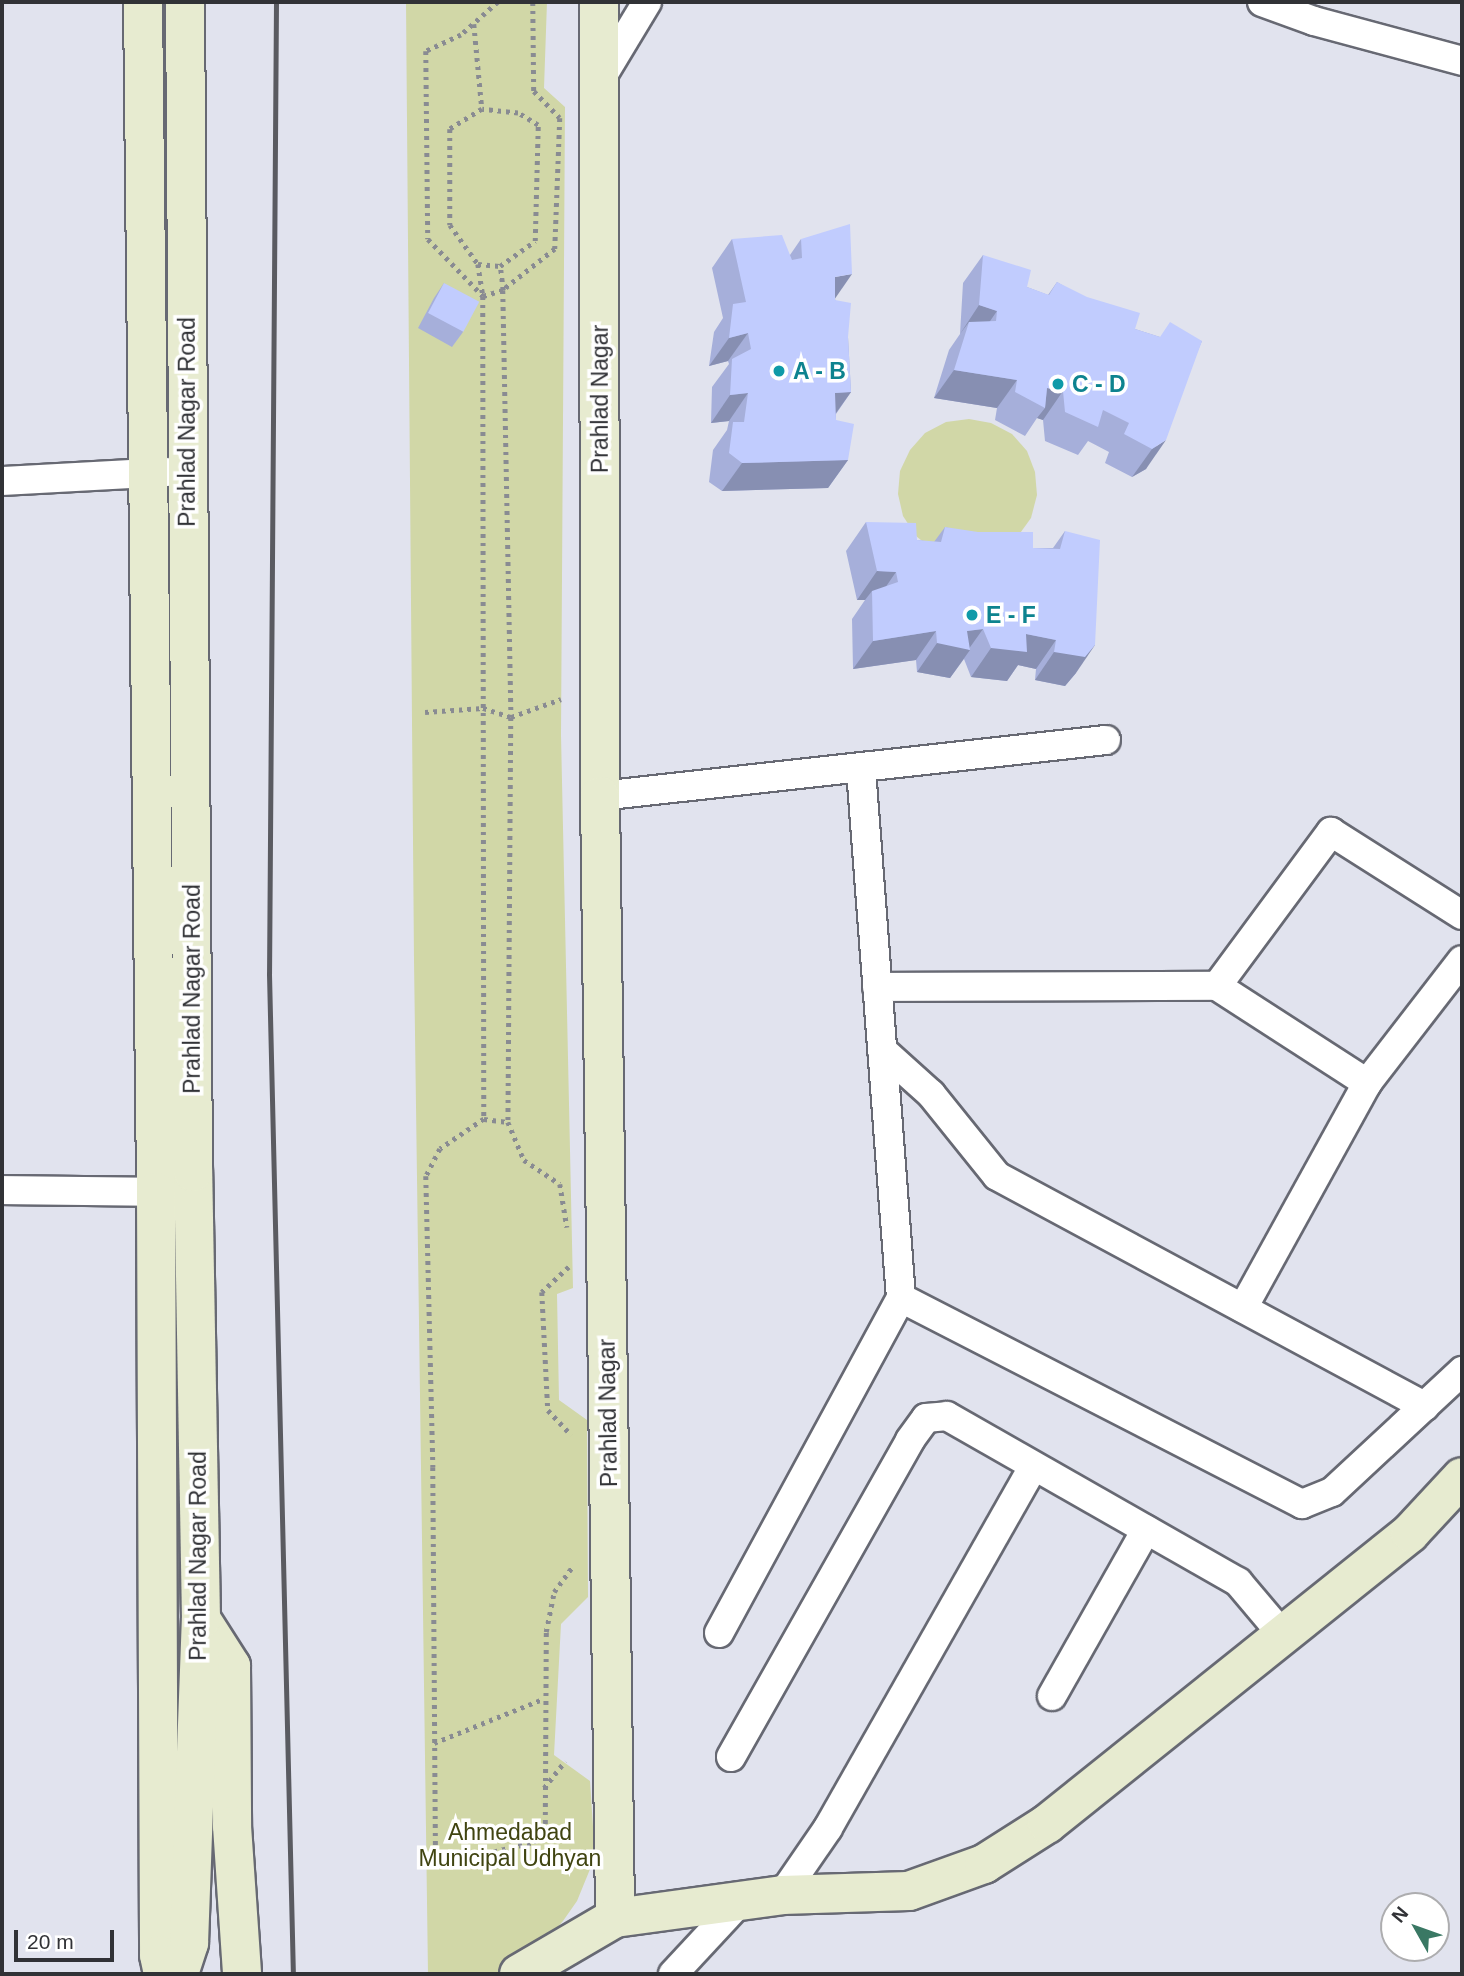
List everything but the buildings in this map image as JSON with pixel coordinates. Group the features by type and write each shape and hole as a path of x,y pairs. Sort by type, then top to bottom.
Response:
{"street":[{"name":"Prahlad Nagar Road","path":"144,2 156,1192 159,1955 163,1974"},
{"name":"Prahlad Nagar Road","path":"179,1974 189,1943 201,1619 185,2"},
{"name":"Prahlad Nagar","path":"599,2 600,796 615,1918"},
{"path":"599,81 647,2"},
{"path":"1262,2 1314,21 1462,61"},
{"path":"2,481 188,471"},
{"path":"600,796 861,770 1106,740"},
{"path":"719,1633 901,1298 861,770"},
{"path":"1217,986 1331,832 1462,915"},
{"path":"1243,1308 1367,1083 1462,960"},
{"path":"877,987 1217,986 1367,1083"},
{"path":"882,1050 931,1094 997,1175 1425,1406"},
{"path":"2,1190 156,1192"},
{"path":"901,1298 1302,1504 1332,1492 1462,1371"},
{"path":"731,1757 910,1440 926,1418 947,1416 1238,1582 1282,1634"},
{"path":"782,1895 828,1828 1033,1467"},
{"path":"519,1974 615,1918 782,1895 909,1891 985,1864 1046,1825 1410,1534 1462,1477"},
{"path":"1052,1696 1146,1530"},
{"path":"201,1619 231,1666 232,1826 242,1974"},
{"path":"673,1974 740,1902"}],"path":[{"path":"483,296 428,239 426,51 461,35 498,2"},
{"path":"483,296 503,290 555,249 560,118 534,91 533,2"},
{"path":"474,23 482,108"},
{"path":"478,264 500,266 535,240 538,125 518,113 482,108 450,129 450,225 478,264 483,296 484,1119"},
{"path":"500,266 503,290 511,717 508,1122 524,1160 560,1184 568,1238"},
{"path":"425,712 483,708 511,717 561,699"},
{"path":"508,1122 484,1119 440,1149 426,1176 433,1466 436,1866 533,1842 545,1832 543,1699 546,1632 554,1592 573,1569 572,1555"},
{"path":"569,1259 569,1270 542,1292 548,1410 571,1432 571,1446"},
{"path":"434,1743 543,1699"},
{"path":"544,1788 565,1761"}],"green space":[{"name":"Ahmedabad Municipal Udhyan","path":"406,2 547,2 544,88 565,107 561,735 573,1288 557,1294 559,1400 587,1420 588,1597 561,1624 554,1755 590,1781 595,1857 577,1901 563,1921 542,1945 517,1965 499,1974 428,1974 414,961"},
{"path":"969,419 991,423 1012,434 1027,451 1035,472 1037,495 1031,518 1018,536 933,550 916,536 903,516 898,494 900,471 910,450 925,433 946,422"}],"railway":[{"path":"276,2 269,974 293,1974"}],"place":[{"name":"A - B","path":"779,371"},
{"name":"C - D","path":"1058,384"},
{"name":"E - F","path":"972,615"}]}
